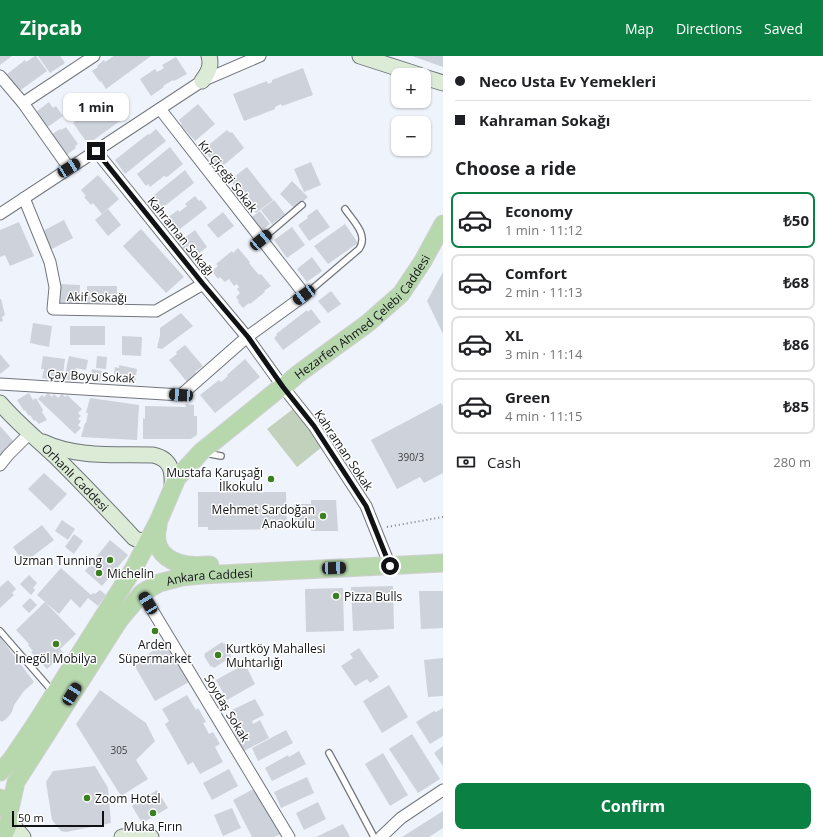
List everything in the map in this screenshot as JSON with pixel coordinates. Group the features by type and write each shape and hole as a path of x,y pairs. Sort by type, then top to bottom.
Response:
{"main road":[{"name":"Hezarfen Ahmed Çelebi Caddesi","path":"156,527 177,478 201,452 298,374 368,323 401,294 423,261 443,224"},
{"path":"156,527 158,547 169,558 176,562 188,565 390,566"},
{"path":"0,772 11,760 34,726 134,568 156,527"},
{"name":"Ankara Caddesi","path":"2,837 7,830 16,782 120,619 142,593 159,583 195,575 443,563"},
{"path":"0,798 6,805 9,817"}],"street":[{"path":"23,103 94,56"},
{"path":"202,81 209,71 209,56"},
{"path":"0,214 202,81 260,56"},
{"path":"360,56 397,68"},
{"path":"0,76 23,103 69,168"},
{"path":"431,79 443,83"},
{"name":"Kır Çiçeği Sokak","path":"160,109 304,295"},
{"name":"Kahraman Sokağı","path":"96,151 203,284 248,337"},
{"name":"Akif Sokağı","path":"24,198 50,262 55,287 53,309 156,311 203,284"},
{"path":"248,337 304,295"},
{"name":"Kahraman Sokak","path":"248,337 283,387 314,426 358,493 366,506 390,566"},
{"name":"Çay Boyu Sokak","path":"0,384 181,395 248,337"},
{"name":"Orhanlı Caddesi","path":"0,403 9,414 92,492 134,538 142,541 146,540 156,527"},
{"path":"0,464 8,455 32,435 53,447 71,451 90,454 153,455 161,457 167,461 170,467 173,477 172,489"},
{"name":"Soydaş Sokak","path":"142,593 289,837"},
{"path":"381,837 401,818 443,790"},
{"path":"9,817 23,837"},
{"path":"122,837 151,837"}],"lane":[{"path":"261,240 302,205"},
{"path":"304,295 361,246 362,234 345,209"},
{"path":"201,452 221,456"},
{"path":"0,631 54,693"},
{"path":"329,753 374,837"}],"path":[{"path":"375,530 443,517"}],"green space":[{"path":"293,409 322,447 297,467 267,429"}],"building":[{"path":"0,56 12,56 0,65"},
{"path":"35,56 47,71 18,92 6,75 25,60 26,62"},
{"path":"38,56 60,56 65,63 50,73"},
{"path":"114,56 151,56 106,89 92,71 104,60 105,62"},
{"path":"412,56 443,56 443,67"},
{"path":"176,57 187,74 163,86 164,87 151,96 140,79 155,69 157,72 164,68 162,65"},
{"path":"303,68 313,95 282,106 281,104 275,107 275,109 244,121 233,94 267,81 268,84 272,82 272,80"},
{"path":"105,100 120,121 88,144 73,123"},
{"path":"49,102 53,108 56,106 63,116 45,129 36,112"},
{"path":"198,104 215,124 195,141 181,125 182,124 179,120"},
{"path":"66,127 78,144 75,146 76,148 65,156 51,135"},
{"path":"156,129 166,141 125,174 115,160"},
{"path":"227,130 230,133 232,132 244,148 219,169 206,153 207,151 205,148"},
{"path":"170,147 183,164 167,177 164,176 150,187 148,184 146,186 137,174"},
{"path":"311,162 321,185 304,192 294,169"},
{"path":"247,167 273,200 256,213 230,180"},
{"path":"185,170 194,183 157,212 148,200"},
{"path":"98,175 119,199 102,214 93,203 91,205 84,197 86,196 81,190"},
{"path":"292,181 308,197 295,209 280,194"},
{"path":"195,196 199,201 201,200 207,208 176,232 170,225 172,224 167,218 178,210 179,212 187,206 185,204"},
{"path":"274,200 285,214 272,224 261,210"},
{"path":"108,209 121,225 108,236 95,220"},
{"path":"317,209 330,227 309,241 298,225"},
{"path":"260,211 270,224 259,232 249,219"},
{"path":"223,212 234,226 218,238 207,225"},
{"path":"64,220 73,238 48,251 39,233"},
{"path":"19,222 34,256 10,266 5,255 0,257 0,230"},
{"path":"345,224 358,243 328,264 314,246"},
{"path":"292,227 305,245 287,258 274,240"},
{"path":"141,229 184,277 166,293 123,246"},
{"path":"195,230 207,247 190,260 178,243"},
{"path":"238,248 259,275 261,274 271,286 243,308 236,297 240,293 237,289 239,287 237,284 234,286 229,279 225,282 220,277 218,279 212,271 218,266 216,264"},
{"path":"312,257 322,271 307,282 297,269"},
{"path":"443,272 443,334 427,301"},
{"path":"58,284 80,285 79,306 57,305"},
{"path":"87,286 117,286 117,303 87,303"},
{"path":"331,291 341,304 328,313 318,301"},
{"path":"0,299 5,315 2,317 3,321 0,322"},
{"path":"311,309 321,322 283,350 274,338 277,335 276,334 307,310 308,312"},
{"path":"181,313 193,326 162,349 157,348 160,328"},
{"path":"33,323 52,326 49,347 30,343"},
{"path":"70,326 105,326 105,345 70,345"},
{"path":"122,336 142,337 141,356 122,355"},
{"path":"185,345 203,366 195,372 197,374 187,382 169,360"},
{"path":"0,354 10,366 0,374"},
{"path":"43,356 65,359 62,381 42,378 44,369 41,369"},
{"path":"69,356 88,360 86,370 76,368 74,381 64,379"},
{"path":"97,356 107,357 106,369 96,368"},
{"path":"245,359 260,377 215,413 200,395 219,380 221,382"},
{"path":"119,365 137,369 135,383 113,378 115,367 119,368"},
{"path":"92,369 102,371 100,382 90,380"},
{"path":"29,393 33,400 36,398 47,420 39,424 35,420 34,421 30,415 29,416 25,410 24,411 17,400"},
{"path":"48,393 52,397 54,394 58,398 62,394 65,397 67,395 82,409 78,413 81,416 78,419 81,421 78,425 81,428 75,434 38,399 42,395 44,397"},
{"path":"90,398 139,405 137,440 81,437 86,423 88,413 86,413"},
{"path":"441,403 443,406 443,473 424,483 420,477 397,489 371,440"},
{"path":"185,404 194,405 194,416 197,416 197,435 191,439 143,439 143,418 145,419 145,406 186,407"},
{"path":"0,426 16,444 0,458"},
{"path":"44,473 67,494 51,511 28,489"},
{"path":"198,492 286,492 287,529 208,530 208,527 198,527"},
{"path":"311,500 336,500 338,531 311,531 311,528 295,528 294,504 311,504"},
{"path":"62,520 75,529 68,540 55,531"},
{"path":"42,525 54,540 24,563 13,547"},
{"path":"74,534 83,541 74,554 65,547"},
{"path":"110,540 128,555 102,586 85,571"},
{"path":"61,568 91,595 100,590 106,595 98,606 88,598 80,608 71,599 59,614 37,595"},
{"path":"29,575 37,583 33,588 35,590 31,595 20,584"},
{"path":"8,580 16,589 12,593 14,595 0,608 0,587"},
{"path":"393,586 394,629 353,631 351,587"},
{"path":"343,588 344,631 306,632 305,589"},
{"path":"419,591 443,591 443,628 421,629"},
{"path":"30,598 37,605 29,613 22,606"},
{"path":"45,602 76,634 60,649 64,653 47,669 31,652 33,651 28,645 29,644 16,630"},
{"path":"0,637 34,682 24,691 8,717 1,722 0,720"},
{"name":"Kurtköy Mahallesi Muhtarlığı","path":"222,642 224,644 225,643 232,653 230,654 231,657 214,668 212,666 211,667 204,654"},
{"path":"166,643 189,682 155,701 133,663"},
{"path":"359,648 379,677 370,683 367,679 355,686 341,666 353,658 350,654"},
{"path":"443,658 443,696 428,697 424,660"},
{"path":"245,664 255,684 227,700 216,680"},
{"path":"389,685 408,717 382,733 363,701"},
{"path":"100,690 146,723 155,741 136,760 148,779 121,796 76,724"},
{"path":"187,695 196,710 198,708 206,722 203,723 209,734 213,732 220,744 215,747 223,762 200,774 193,762 188,765 165,724 169,721 162,709"},
{"path":"255,699 264,715 252,721 253,724 260,720 269,738 244,751 235,734 242,730 232,710"},
{"path":"443,708 443,736 430,744 416,722 434,711 436,712"},
{"path":"286,730 293,743 258,761 252,748"},
{"path":"412,734 440,779 418,793 389,749"},
{"path":"443,746 443,766 434,753"},
{"path":"299,751 306,764 272,781 265,768 288,755 289,757"},
{"path":"383,753 408,795 390,806 365,764"},
{"path":"95,766 108,788 111,823 66,832 61,831 52,820 46,782 53,771"},
{"path":"229,769 238,786 212,800 203,783"},
{"path":"307,777 314,793 281,808 274,792"},
{"path":"257,787 281,834 274,837 252,837 233,800"},
{"path":"157,790 168,808 142,823 132,806"},
{"path":"318,802 326,819 304,830 296,813"},
{"path":"232,808 241,828 223,836 214,815"},
{"path":"443,811 443,828 429,837 402,837"},
{"path":"343,824 350,837 316,837"}],"place":[{"name":"Mustafa Karuşağı İlkokulu","path":"271,479"},
{"name":"Mehmet Sardoğan Anaokulu","path":"323,516"},
{"name":"Uzman Tunning","path":"110,560"},
{"name":"Michelin","path":"99,573"},
{"name":"Pizza Bulls","path":"336,596"},
{"name":"Arden Süpermarket","path":"155,631"},
{"name":"İnegöl Mobilya","path":"56,644"},
{"name":"Kurtköy Mahallesi Muhtarlığı","path":"218,655"},
{"name":"Zoom Hotel","path":"87,798"},
{"name":"Muka Fırın","path":"153,813"}],"route":[{"path":"96,151 203,284 248,337 283,387 314,426 366,506 390,566"}]}
